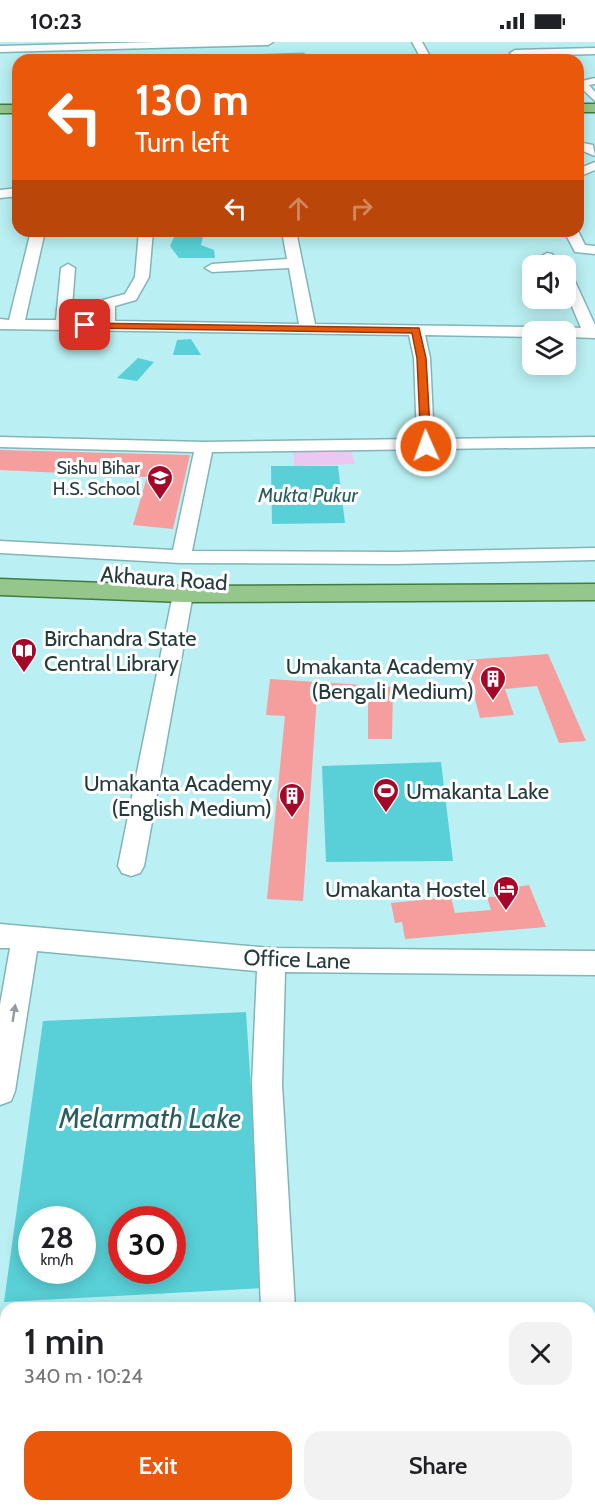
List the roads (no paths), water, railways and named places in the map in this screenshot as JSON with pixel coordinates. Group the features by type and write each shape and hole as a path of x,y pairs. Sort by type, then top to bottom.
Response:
{"main road":[{"name":"Akhaura Road","path":"0,568 186,578 328,592"},
{"path":"0,579 328,592"},
{"name":"Akhaura Road","path":"0,587 183,594 595,592"}],"street":[{"path":"0,49 30,45 44,48 119,44 268,42"},
{"path":"508,42 515,53"},
{"path":"539,42 551,53"},
{"path":"566,42 578,52"},
{"path":"41,54 44,48"},
{"path":"509,54 595,51"},
{"path":"584,86 595,98"},
{"path":"36,237 5,326 107,325 522,332"},
{"path":"107,325 108,303 131,297 142,277 145,237"},
{"path":"290,237 308,328"},
{"path":"574,237 580,249 595,249"},
{"path":"212,268 295,263"},
{"path":"63,325 68,268"},
{"path":"576,298 593,333 576,332"},
{"path":"416,330 422,358 426,446"},
{"path":"0,442 204,447 426,446 595,442"},
{"path":"181,557 204,447"},
{"path":"0,547 181,557 394,558 595,554"},
{"path":"131,866 183,594"},
{"path":"0,1091 13,938"},
{"name":"Office Lane","path":"13,938 272,960 595,963"},
{"path":"272,960 267,1084 278,1302"}],"water":[{"path":"174,237 203,237 201,245 214,250 215,258 179,258 170,246"},
{"path":"191,339 201,355 173,355 177,340"},
{"path":"138,358 154,362 137,381 117,378"},
{"name":"Mukta Pukur","path":"271,466 338,466 345,523 272,524"},
{"name":"Umakanta Lake","path":"441,762 453,861 326,862 322,766"},
{"name":"Melarmath Lake","path":"246,1012 264,1288 4,1302 43,1021"}],"place":[{"name":"Sishu Bihar H.S. School","path":"160,501"},
{"name":"Birchandra State Central Library","path":"24,674"},
{"name":"Umakanta Academy (Bengali Medium)","path":"493,702"},
{"name":"Umakanta Lake","path":"386,814"},
{"name":"Umakanta Academy (English Medium)","path":"292,819"},
{"name":"Umakanta Hostel","path":"506,912"}]}
